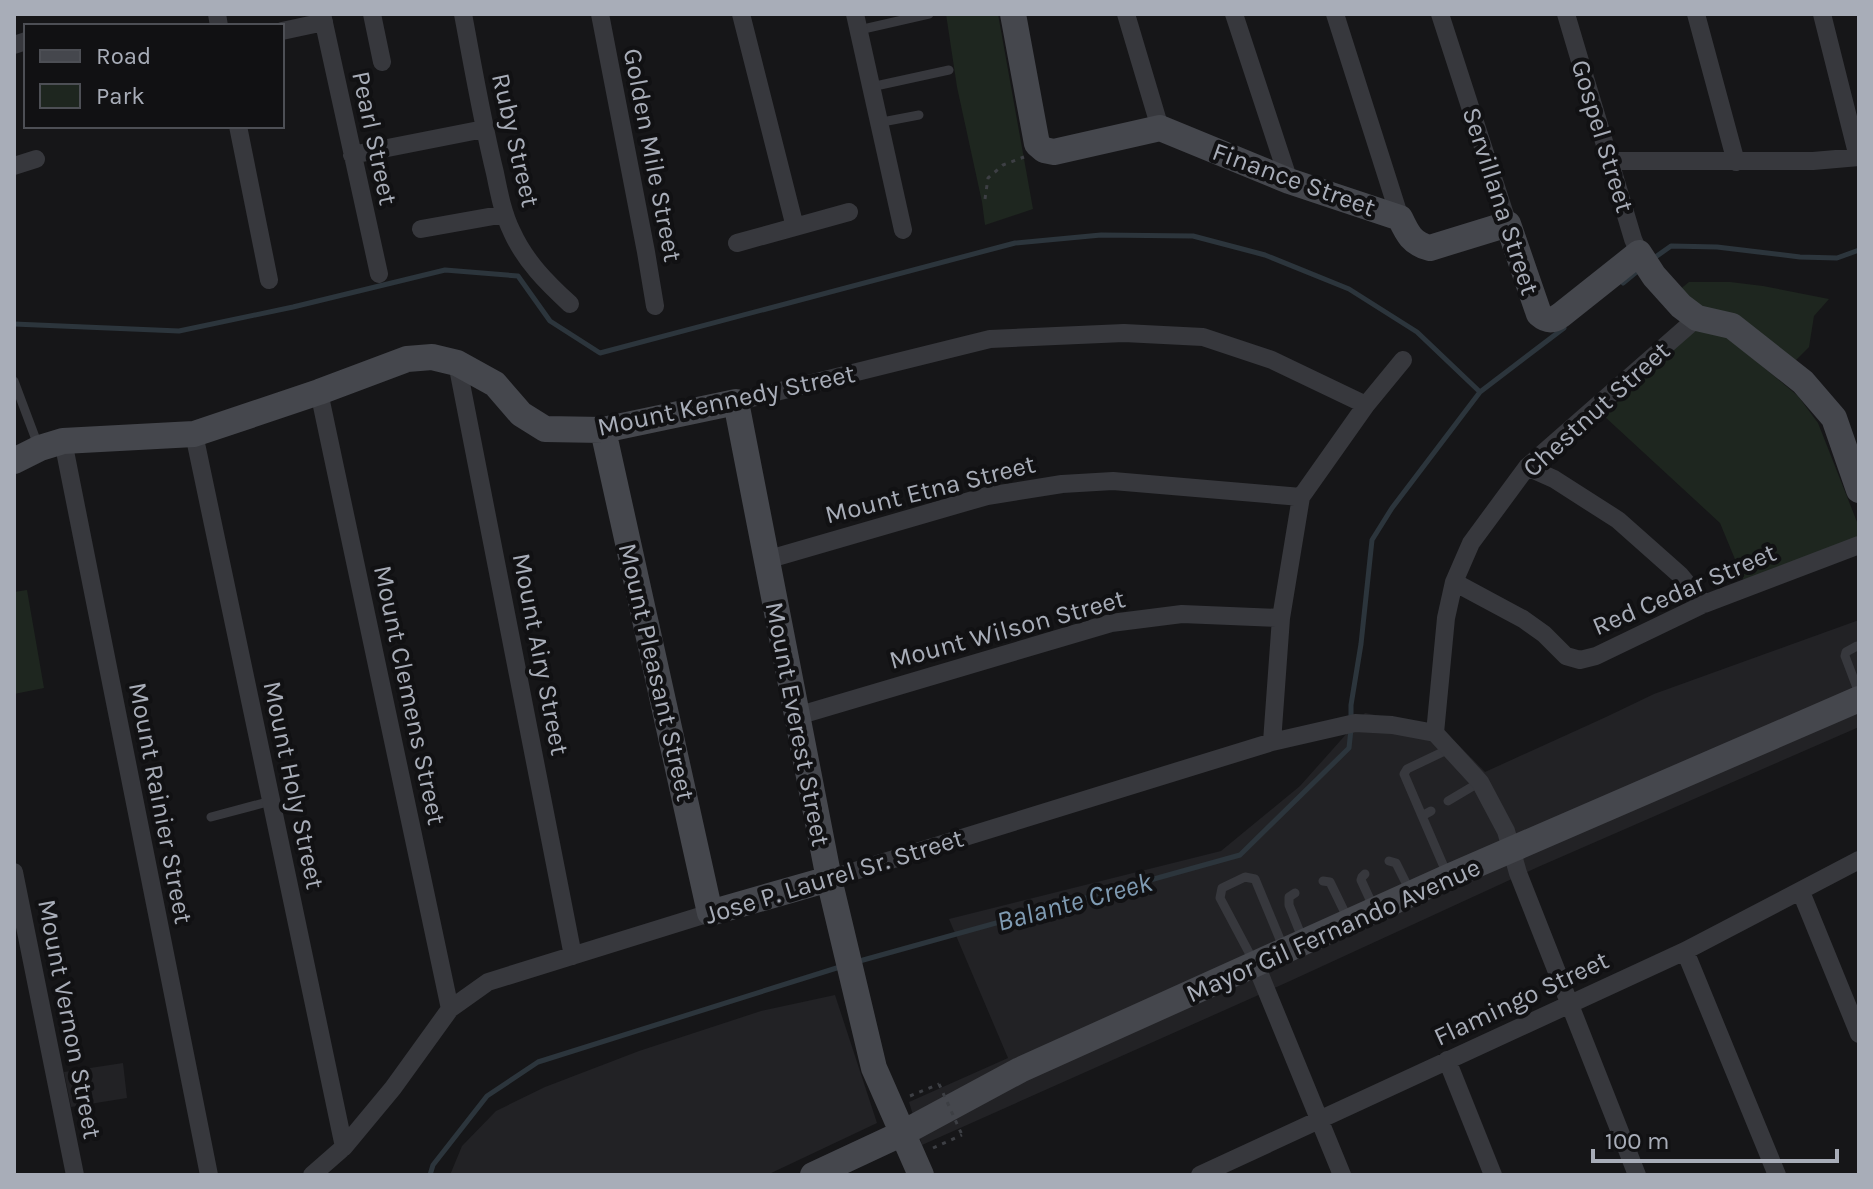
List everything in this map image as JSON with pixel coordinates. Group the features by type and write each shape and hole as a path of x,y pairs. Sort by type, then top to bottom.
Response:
{"street":[{"path":"372,14 382,62"},
{"name":"Ruby Street","path":"463,14 484,129 511,232 534,268 570,304"},
{"name":"Golden Mile Street","path":"600,14 655,306"},
{"path":"741,14 795,227"},
{"path":"1013,14 1037,144 1044,150 1054,152 1160,128 1126,14"},
{"path":"1234,14 1289,181"},
{"path":"1335,14 1400,218"},
{"name":"Servillana Street","path":"1440,14 1539,314 1549,320 1561,315 1645,262"},
{"name":"Gospel Street","path":"1566,14 1633,239 1645,262"},
{"path":"1696,14 1736,162"},
{"path":"1610,161 1813,161 1859,157 1822,14"},
{"path":"284,30 323,18"},
{"name":"Pearl Street","path":"323,18 379,274"},
{"path":"856,22 903,230"},
{"path":"238,128 269,280"},
{"name":"Finance Street","path":"1160,128 1289,181 1400,218 1415,243 1430,248 1508,224"},
{"path":"352,155 484,129"},
{"path":"14,166 36,159"},
{"path":"737,243 849,212"},
{"path":"421,229 505,214"},
{"name":"Chestnut Street","path":"1645,262 1672,298 1697,318 1732,326 1803,382 1834,418 1859,490"},
{"name":"Chestnut Street","path":"1435,733 1446,618 1454,582 1471,543 1527,467 1697,318"},
{"name":"Mount Kennedy Street","path":"14,461 51,444 194,434 407,359 432,357 457,363 495,384 521,414 545,429 603,430 736,402 990,339 1124,333 1203,337 1272,360 1366,405"},
{"path":"1272,742 1281,618 1301,497 1366,405 1403,360"},
{"name":"Mount Airy Street","path":"457,363 573,956"},
{"name":"Mount Clemens Street","path":"319,392 450,1009"},
{"name":"Mount Everest Street","path":"736,402 829,879 874,1068 903,1133 924,1163"},
{"name":"Mount Pleasant Street","path":"603,430 710,913"},
{"name":"Mount Holy Street","path":"194,434 344,1147"},
{"name":"Mount Rainier Street","path":"51,444 209,1175"},
{"path":"1527,467 1554,479 1618,520 1680,575 1704,604"},
{"name":"Mount Etna Street","path":"766,560 987,496 1062,484 1113,481 1301,497"},
{"name":"Red Cedar Street","path":"1454,582 1523,619 1566,656 1580,660 1596,656 1704,604 1859,545"},
{"name":"Mount Wilson Street","path":"797,716 1111,623 1182,614 1281,618"},
{"name":"Mayor Gil Fernando Avenue","path":"813,1175 903,1133 1020,1070 1859,696"},
{"name":"Jose P. Laurel Sr. Street","path":"312,1175 344,1147 393,1088 450,1009 488,982 1272,742 1349,724 1392,725 1435,733"},
{"path":"1435,733 1480,782 1506,831 1510,850 1637,1175"},
{"name":"Flamingo Street","path":"1200,1175 1685,951 1859,860"},
{"name":"Mount Vernon Street","path":"14,872 75,1175"},
{"path":"1801,892 1859,1034"},
{"path":"1685,951 1777,1175"},
{"path":"1256,965 1342,1175"},
{"path":"1447,1060 1493,1175"}],"lane":[{"path":"856,22 929,14"},
{"path":"871,87 949,70"},
{"path":"877,123 919,115"},
{"path":"14,381 51,444"},
{"path":"1857,646 1846,652 1845,656 1859,696"},
{"path":"1448,877 1404,774 1407,769 1449,749"},
{"path":"1448,801 1480,782"},
{"path":"211,817 271,801"},
{"path":"1422,816 1431,811"},
{"path":"1389,861 1396,863 1411,894"},
{"path":"1365,874 1361,880 1375,911"},
{"path":"1256,965 1220,898 1222,888 1245,877 1255,879 1295,947"},
{"path":"1323,881 1330,882 1350,922"},
{"path":"1295,893 1289,897 1295,947"}],"path":[{"path":"985,199 988,178 1003,165 1030,155 1037,144"},
{"path":"905,1098 939,1084 962,1135 924,1163"}],"shaded area":[{"path":"1859,620 1859,727 1538,867 922,1145 909,1102 1008,1058 949,919 1221,851 1300,786 1365,713 1442,728 1485,772 1654,694"},
{"path":"835,995 877,1123 767,1175 450,1175 462,1146 496,1111 545,1087 639,1051 761,1011"},
{"path":"123,1063 127,1098 71,1107 64,1072"}],"green space":[{"path":"946,14 998,14 1033,209 985,225 957,87"},
{"path":"1689,282 1763,286 1829,299 1814,316 1809,347 1790,366 1700,314 1678,291"},
{"path":"1691,325 1720,331 1798,396 1818,423 1859,527 1859,537 1744,581 1720,523 1604,416"},
{"path":"27,590 44,688 14,694 14,592"}],"waterway":[{"path":"14,324 179,331 445,270 518,276 550,321 600,353 1015,243 1101,235 1193,236 1265,255 1349,289 1417,332 1480,392"},
{"path":"1654,258 1671,246 1837,258 1859,250"},
{"path":"1623,283 1640,269"},
{"name":"Balante Creek","path":"1351,719 1372,540 1392,508 1480,392 1564,328"},
{"name":"Balante Creek","path":"856,962 1240,855 1349,748 1351,729"},
{"name":"Balante Creek","path":"430,1175 433,1165 487,1096 538,1062 843,966"}]}
